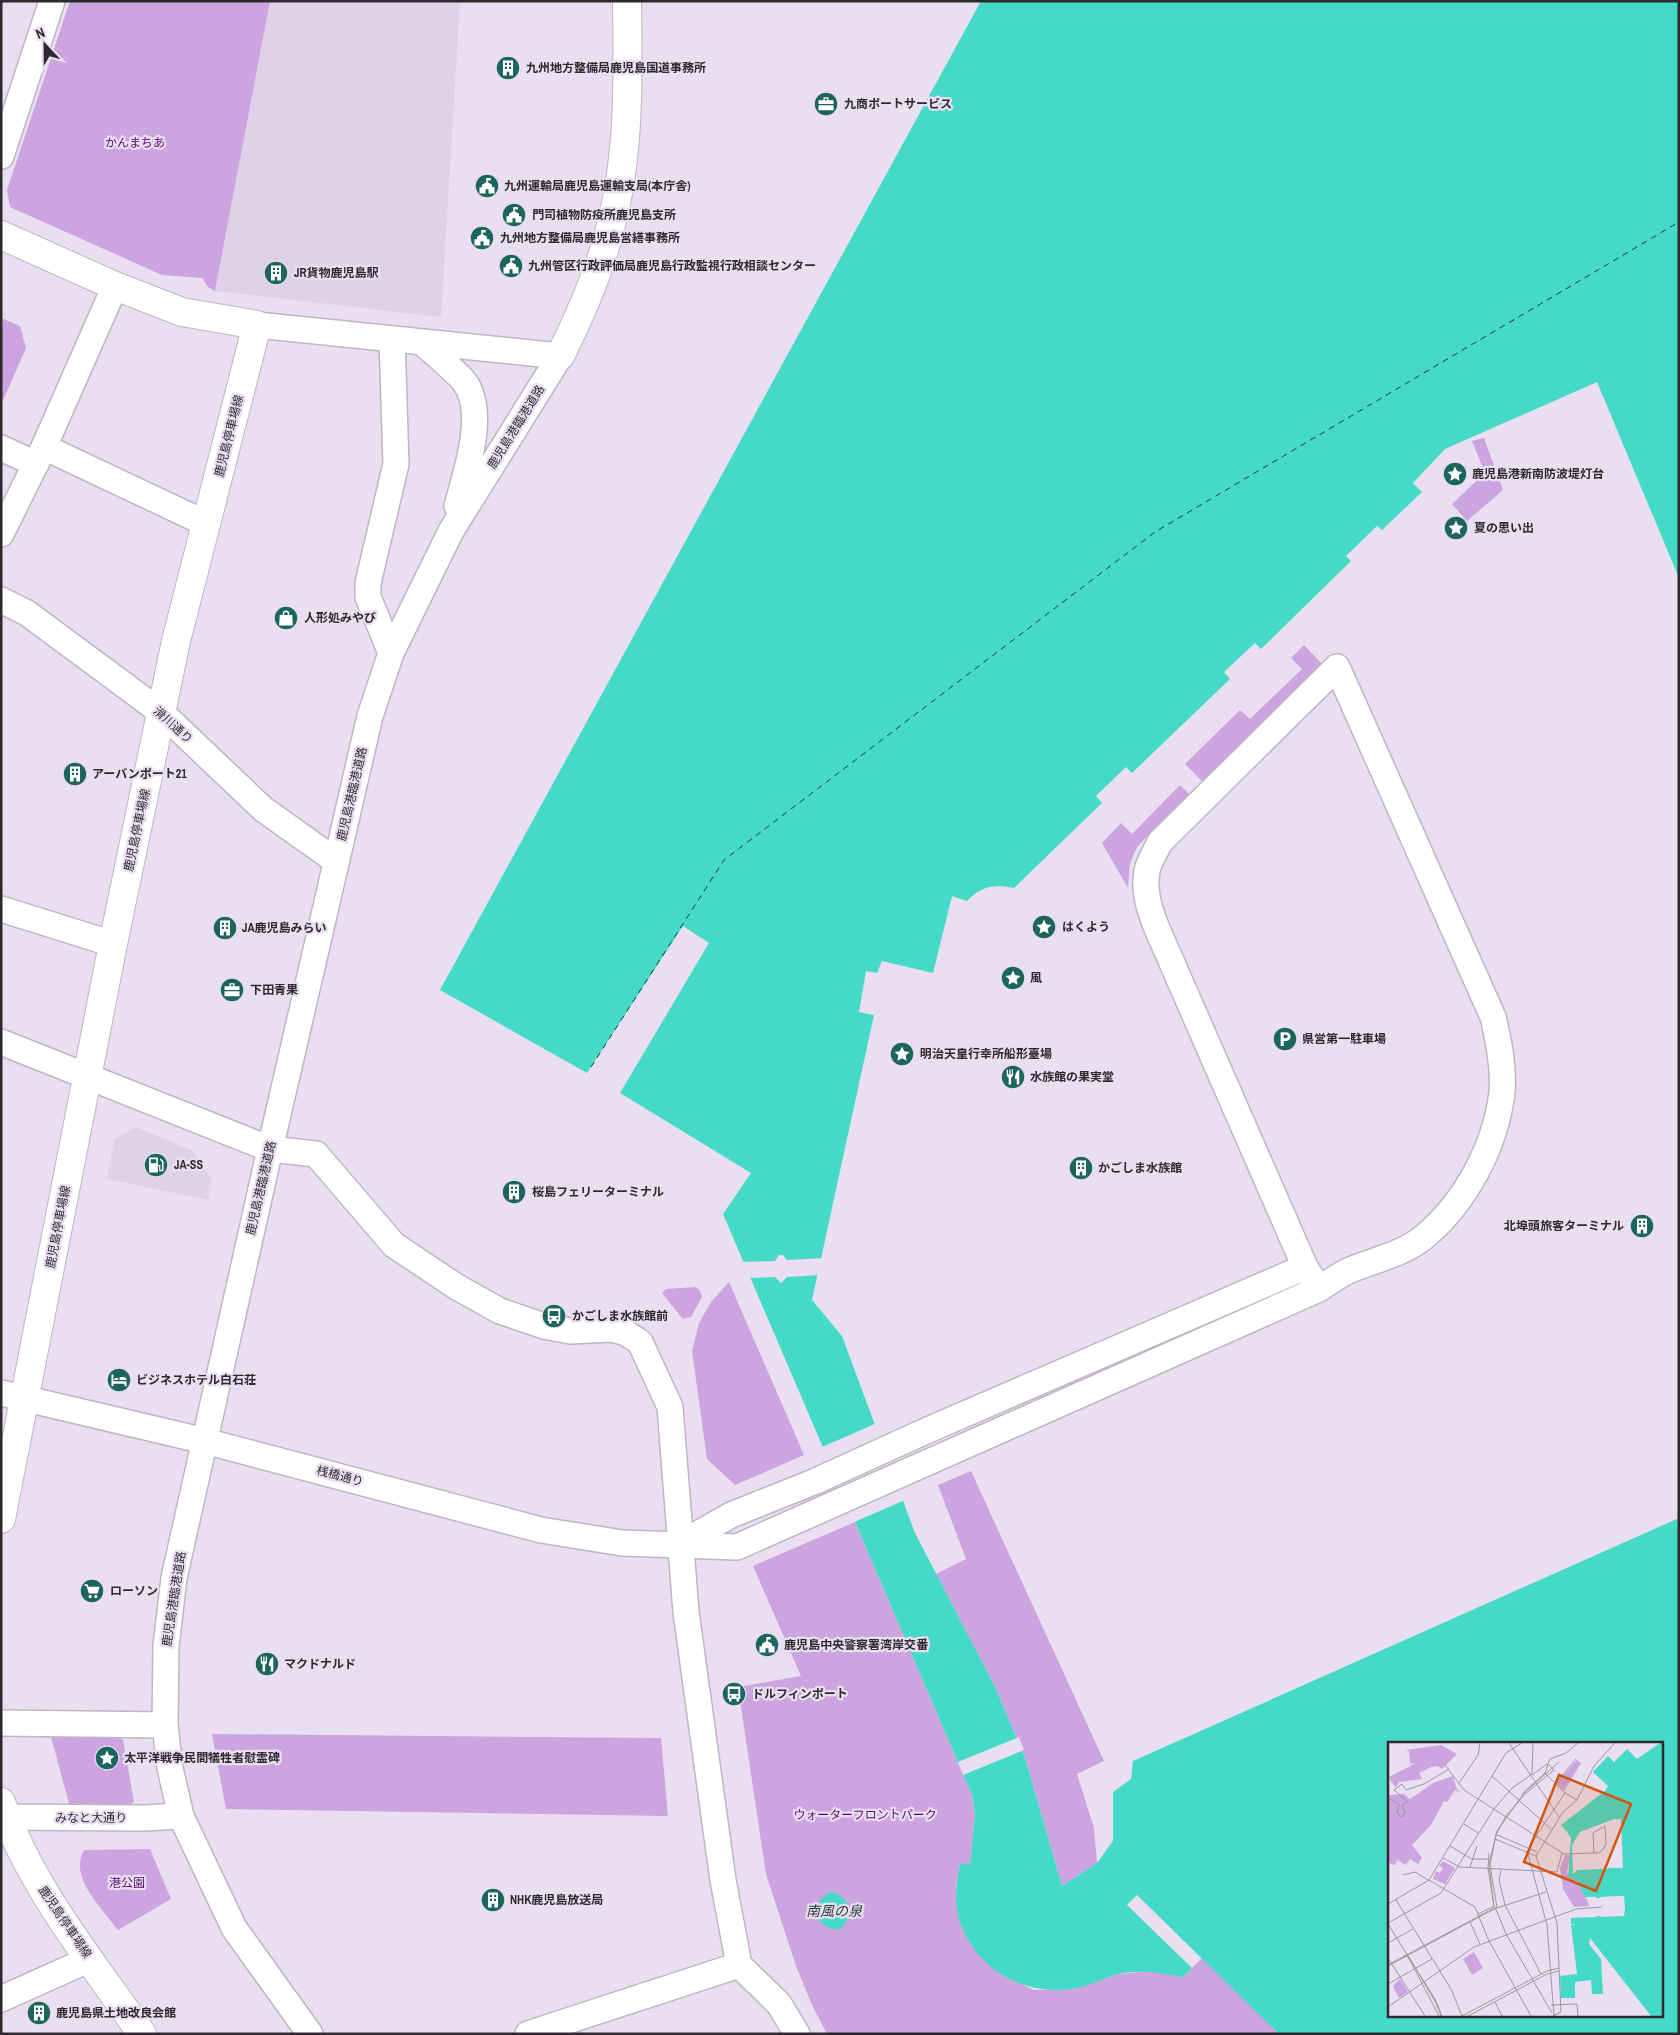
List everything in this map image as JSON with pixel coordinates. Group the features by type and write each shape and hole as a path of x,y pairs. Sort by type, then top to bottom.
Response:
{"main road":[{"path":"560,356 584,308 603,255 618,192 628,87 627,1"},
{"path":"1,235 115,286 182,312 257,325"},
{"name":"鹿児島停車場線","path":"1,1519 13,1396 87,1076 176,641 257,325"},
{"name":"鹿児島停車場線","path":"3,1812 32,1873 142,2034"}],"street":[{"path":"1,156 52,1"},
{"path":"1,534 40,455 115,286"},
{"path":"257,325 560,356"},
{"path":"391,653 368,597 368,583 396,464 392,338"},
{"path":"423,343 463,381 473,397 474,419 471,452 451,531"},
{"name":"鹿児島港臨港道路","path":"310,2034 234,1928 180,1816 170,1768 165,1724 165,1655 174,1578 270,1149 370,716 391,653 451,531 560,356"},
{"path":"1,448 40,455 207,524"},
{"name":"滑川通り","path":"1,600 27,613 162,713 264,809 336,861"},
{"name":"桟橋通り","path":"13,1396 205,1441 541,1530 622,1543 737,1547 1319,1289 1346,1272 1402,1251 1424,1237 1454,1205 1472,1181 1490,1141 1502,1093 1500,1046 1493,1017 1337,667 1160,842 1148,868 1145,887 1156,924 1305,1268"},
{"path":"1,909 113,944"},
{"path":"1,1042 270,1149 316,1154 394,1245 457,1287 500,1311 544,1326 570,1331 612,1329 624,1332 640,1342 670,1407 686,1612 720,1857 739,1965 779,2004 797,2034"},
{"path":"680,1544 731,1515 816,1481 928,1430 1305,1268 1319,1289"},
{"path":"1,1723 165,1724"},
{"name":"みなと大通り","path":"3,1812 144,1818 180,1816"},
{"path":"1,1999 90,1959"},
{"path":"528,2034 739,1965"}],"shaded area":[{"path":"270,1 460,1 441,317 215,291"},
{"name":"JA-SS","path":"136,1127 193,1151 212,1180 208,1200 107,1179 114,1140"}],"green space":[{"name":"かんまちあ","path":"70,1 270,1 215,291 208,287 202,278 162,275 10,207 7,190"},
{"path":"1,318 20,326 26,348 1,405"},
{"path":"1484,438 1503,490 1467,521 1452,504 1485,473 1472,441"},
{"path":"1304,645 1322,664 1203,782 1185,764 1240,710 1250,719 1302,669 1291,658"},
{"path":"1180,785 1189,794 1137,847 1130,863 1128,888 1102,843 1121,823 1132,834"},
{"path":"729,1282 804,1455 735,1485 707,1459 692,1351 699,1323 711,1302"},
{"path":"696,1287 702,1297 691,1317 683,1319 662,1293 666,1289"},
{"path":"971,1471 1104,1761 1077,1774 1094,1828 1097,1863 1062,1886 1025,1758 995,1687 936,1574 966,1559 938,1485"},
{"name":"ウォーターフロントパーク","path":"855,1522 972,1795 975,1813 970,1866 960,1863 956,1887 958,1914 1002,1975 1034,1990 1073,1989 1119,1974 1153,1971 1183,1977 1202,1958 1279,2034 827,2034 812,2005 796,1966 766,1874 738,1687 801,1676 753,1566"},
{"path":"50,1733 114,1736 123,1740 134,1801 129,1807 70,1807"},
{"path":"212,1734 661,1738 668,1816 226,1809"},
{"name":"港公園","path":"150,1849 171,1899 118,1930 89,1892 80,1871 80,1860 84,1850"}],"water":[{"path":"981,1 1679,1 1679,578 1597,382 1445,449 1413,483 1422,492 1382,530 1377,526 1346,556 1351,561 1261,649 1255,643 1224,672 1230,679 1132,773 1126,767 1096,796 1102,803 1014,888 988,887 977,892 967,901 952,896 933,973 882,961 877,973 866,971 859,1012 874,1015 812,1300 842,1336 915,1533 995,1687 1025,1758 1062,1886 1097,1863 1113,1841 1113,1792 1131,1779 1133,1761 1679,1518 1679,2034 1279,2034 1137,1895 1127,1905 1192,1968 1183,1977 1151,1972 1135,1972 1113,1976 1078,1988 1053,1990 1034,1988 1017,1982 1001,1974 987,1963 975,1950 965,1934 958,1916 956,1903 960,1863 970,1865 975,1813 972,1795 723,1214 751,1173 620,1093 709,943 683,926 587,1073 440,990"},
{"name":"南風の泉","path":"831,1892 843,1898 849,1908 848,1918 840,1929 825,1925 820,1921 818,1915 819,1902"}],"pier":[{"path":"779,1255 783,1255 787,1260 824,1258 820,1275 787,1277 781,1283 775,1277 748,1278 741,1262 775,1261"},
{"path":"877,1423 905,1500 852,1523 820,1448"},
{"path":"1019,1737 1024,1750 963,1775 958,1762"}],"ferry route":[{"path":"591,1067 724,860 1155,532 1679,222"}],"place":[{"name":"九州地方整備局鹿児島国道事務所","path":"508,68"},
{"name":"九商ポートサービス","path":"826,104"},
{"name":"九州運輸局鹿児島運輸支局(本庁舎)","path":"487,186"},
{"name":"門司植物防疫所鹿児島支所","path":"514,215"},
{"name":"九州地方整備局鹿児島営繕事務所","path":"482,238"},
{"name":"九州管区行政評価局鹿児島行政監視行政相談センター","path":"511,266"},
{"name":"JR貨物鹿児島駅","path":"276,273"},
{"name":"鹿児島港新南防波堤灯台","path":"1455,474"},
{"name":"夏の思い出","path":"1456,528"},
{"name":"人形処みやび","path":"286,618"},
{"name":"アーバンポート21","path":"75,774"},
{"name":"はくよう","path":"1044,927"},
{"name":"JA鹿児島みらい","path":"225,928"},
{"name":"風","path":"1013,978"},
{"name":"下田青果","path":"232,990"},
{"name":"県営第一駐車場","path":"1285,1039"},
{"name":"明治天皇行幸所船形臺場","path":"902,1054"},
{"name":"水族館の果実堂","path":"1013,1077"},
{"name":"JA-SS","path":"156,1165"},
{"name":"かごしま水族館","path":"1081,1168"},
{"name":"桜島フェリーターミナル","path":"514,1192"},
{"name":"北埠頭旅客ターミナル","path":"1642,1226"},
{"name":"かごしま水族館前","path":"554,1316"},
{"name":"ビジネスホテル白石荘","path":"119,1380"},
{"name":"ローソン","path":"92,1591"},
{"name":"鹿児島中央警察署湾岸交番","path":"767,1645"},
{"name":"マクドナルド","path":"267,1664"},
{"name":"ドルフィンポート","path":"734,1694"},
{"name":"太平洋戦争民間犠牲者慰霊碑","path":"107,1758"},
{"name":"NHK鹿児島放送局","path":"493,1900"},
{"name":"鹿児島県土地改良会館","path":"39,2013"}]}
